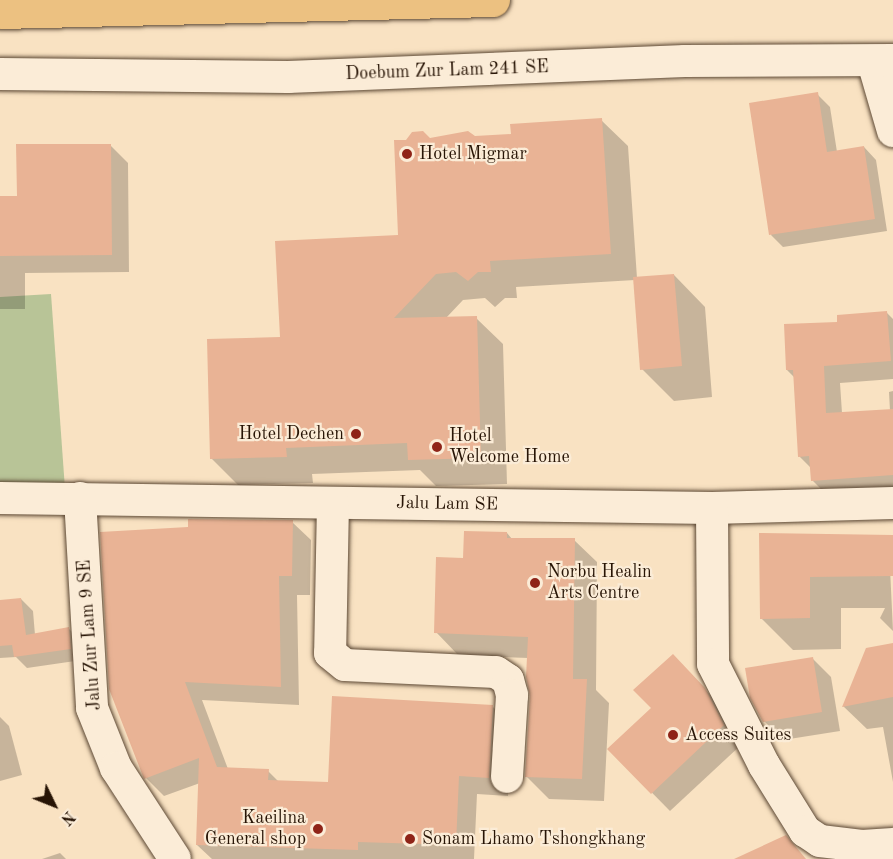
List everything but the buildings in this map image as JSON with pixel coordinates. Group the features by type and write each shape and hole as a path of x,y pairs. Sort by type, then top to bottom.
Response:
{"highway":[{"path":"0,12 493,0"}],"street":[{"name":"Doebum Zur Lam 241 SE","path":"0,74 288,77 685,61 883,61"},
{"path":"883,61 893,131"},
{"name":"Jalu Lam SE","path":"0,498 712,508 893,503"},
{"name":"Jalu Zur Lam 9 SE","path":"80,498 92,708 116,768 175,859"},
{"path":"333,503 330,653 345,665 496,672 508,680 512,695 507,777"},
{"path":"712,508 712,664 764,765 805,831 820,841 862,846 893,844"}],"green space":[{"path":"51,294 65,489 0,490 0,297"}],"place":[{"name":"Hotel Migmar","path":"407,154"},
{"name":"Hotel Dechen","path":"356,434"},
{"name":"Hotel Welcome Home","path":"437,447"},
{"name":"Norbu Healin Arts Centre","path":"535,583"},
{"name":"Access Suites","path":"673,735"},
{"name":"Kaeilina General shop","path":"318,829"},
{"name":"Sonam Lhamo Tshongkhang","path":"410,839"}]}
